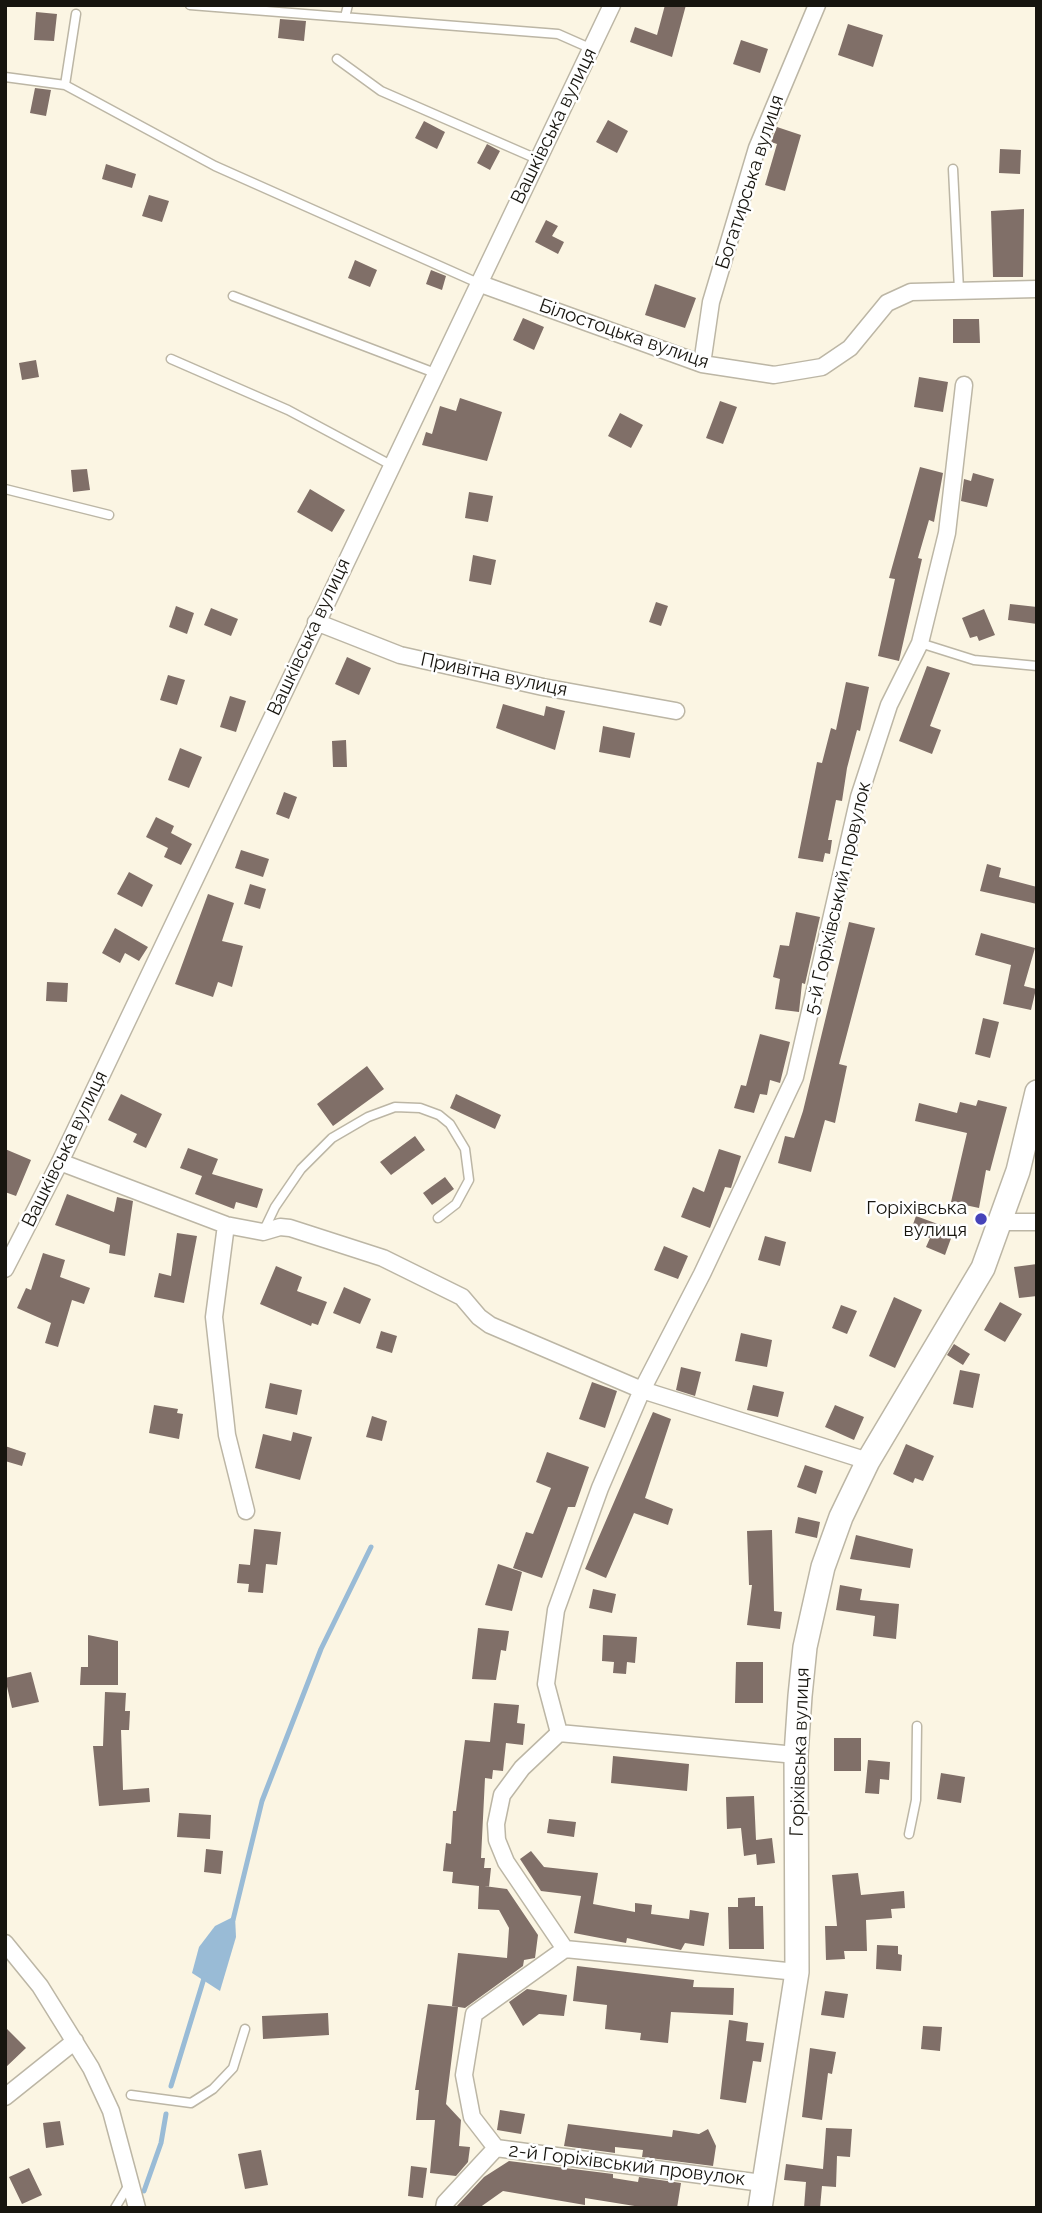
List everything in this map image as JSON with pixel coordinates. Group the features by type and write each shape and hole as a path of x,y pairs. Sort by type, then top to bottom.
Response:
{"street":[{"name":"Вашківська вулиця","path":"5,1269 60,1162 537,159 593,50 612,5"},
{"name":"Богатирська вулиця","path":"702,364 711,302 757,148 817,5"},
{"name":"Білостоцька вулиця","path":"478,283 702,364 774,375 822,367 850,348 887,303 911,292 1037,289"},
{"name":"5-й Горіхівський провулок","path":"559,1733 546,1684 556,1610 600,1488 642,1390 702,1274 795,1077 859,797 889,705 920,643 947,533 964,385"},
{"name":"Привітна вулиця","path":"316,622 400,655 543,687 676,711"},
{"name":"Горіхівська вулиця","path":"760,2208 797,1972 796,1755 805,1647 823,1567 841,1517 868,1461 983,1268 1002,1222 1037,1092"},
{"path":"60,1162 226,1224 262,1233 290,1228 383,1258 462,1297 479,1317 490,1325 642,1390 868,1461"},
{"path":"1002,1222 1037,1222"},
{"path":"226,1224 215,1317 227,1435 246,1511"},
{"path":"796,1755 559,1733 522,1768 502,1795 496,1824 497,1840 506,1862 565,1949 797,1972"},
{"path":"5,1943 40,1986 75,2040 111,2111 137,2208"},
{"name":"2-й Горіхівський провулок","path":"565,1949 474,2014 464,2075 472,2117 496,2148 762,2183"},
{"path":"5,2097 75,2040"},
{"path":"444,2208 445,2203 496,2148"}],"lane":[{"path":"190,5 558,34 593,50"},
{"path":"345,17 348,5"},
{"path":"65,85 75,14"},
{"path":"337,59 381,90 537,159"},
{"path":"5,77 65,85 215,166 478,283"},
{"path":"953,169 959,290"},
{"path":"233,296 435,373"},
{"path":"170,359 288,410 391,465"},
{"path":"5,489 109,515"},
{"path":"920,643 974,660 1037,666"},
{"path":"262,1233 275,1207 301,1169 332,1138 368,1117 395,1107 420,1108 439,1115 450,1124 465,1149 469,1180 456,1203 438,1218"},
{"path":"909,1834 916,1800 918,1727"},
{"path":"131,2095 191,2103 213,2090 233,2068 245,2029"},
{"path":"115,2208 130,2183"}],"water":[{"path":"235,1916 236,1937 220,1991 192,1973 199,1947 215,1926"}],"building":[{"path":"665,5 686,5 672,57 630,42 635,27 657,35"},
{"path":"36,12 57,14 54,41 34,40"},
{"path":"280,19 306,21 304,41 278,38"},
{"path":"848,24 883,35 873,67 838,55"},
{"path":"741,40 768,49 760,73 733,64"},
{"path":"35,88 51,90 46,116 30,113"},
{"path":"608,120 628,131 617,153 596,142"},
{"path":"424,121 445,132 437,149 415,138"},
{"path":"777,127 801,135 785,191 765,185 777,144 771,142"},
{"path":"487,144 500,151 490,170 477,163"},
{"path":"1000,149 1021,150 1020,174 999,173"},
{"path":"106,164 136,174 132,188 102,179"},
{"path":"149,195 169,201 162,222 142,216"},
{"path":"1024,209 1023,277 993,277 991,211"},
{"path":"546,220 558,226 552,236 564,242 558,254 535,242"},
{"path":"355,260 377,270 370,287 348,278"},
{"path":"431,270 446,276 442,290 426,284"},
{"path":"655,284 696,298 685,328 645,315"},
{"path":"523,318 544,327 534,350 513,340"},
{"path":"953,319 979,319 980,343 953,343"},
{"path":"36,360 39,377 22,380 19,363"},
{"path":"919,377 948,382 943,412 914,407"},
{"path":"460,398 502,412 487,461 422,445 426,432 432,434 440,406 456,411"},
{"path":"720,401 737,407 723,444 706,438"},
{"path":"620,413 643,425 631,448 608,436"},
{"path":"920,467 943,473 934,522 929,520 918,558 922,559 899,661 878,656 895,579 889,578"},
{"path":"87,469 90,490 73,492 71,470"},
{"path":"973,473 994,479 987,507 961,501 964,479 971,481"},
{"path":"310,489 345,510 332,532 297,512"},
{"path":"469,492 493,496 488,522 465,518"},
{"path":"473,555 496,560 491,585 469,581"},
{"path":"656,602 668,606 661,626 649,622"},
{"path":"1010,604 1037,607 1037,624 1008,620"},
{"path":"176,606 194,613 187,634 169,627"},
{"path":"211,608 238,619 231,636 204,625"},
{"path":"984,609 995,635 979,641 977,636 970,638 962,618"},
{"path":"347,657 371,668 359,695 335,684"},
{"path":"927,666 950,673 930,726 941,730 932,754 899,741"},
{"path":"168,675 185,680 177,705 160,700"},
{"path":"846,682 869,687 860,731 857,730 847,768 842,801 836,800 828,840 832,840 830,854 825,853 823,862 798,858 817,762 822,763 831,728 836,730"},
{"path":"230,696 246,701 236,732 220,727"},
{"path":"503,704 544,716 546,706 565,711 555,750 496,728"},
{"path":"603,726 635,733 630,758 599,752"},
{"path":"346,740 347,767 333,767 332,741"},
{"path":"180,748 202,757 189,788 168,780"},
{"path":"284,792 297,797 289,819 276,814"},
{"path":"156,817 174,826 171,833 192,844 181,865 164,857 168,848 146,837"},
{"path":"241,850 269,859 263,877 235,868"},
{"path":"987,864 1001,868 999,877 1037,887 1037,904 980,891"},
{"path":"129,872 153,885 142,907 117,894"},
{"path":"250,884 266,889 260,909 244,904"},
{"path":"208,894 234,903 222,941 243,946 232,987 218,982 213,997 175,984"},
{"path":"796,912 820,917 805,984 802,983 799,1012 775,1009 780,979 773,977 780,945 789,946"},
{"path":"849,922 875,928 839,1064 847,1066 835,1123 825,1120 811,1172 778,1163 785,1136 794,1138 803,1111"},
{"path":"115,928 148,947 139,961 125,953 120,963 102,953"},
{"path":"981,933 1035,948 1024,986 1036,989 1031,1010 1003,1004 1011,965 975,955"},
{"path":"47,982 68,983 67,1002 46,1001"},
{"path":"983,1018 999,1022 990,1058 975,1054"},
{"path":"760,1034 790,1042 780,1083 770,1080 767,1095 760,1094 754,1113 734,1108 741,1085 746,1086"},
{"path":"367,1066 384,1089 333,1126 317,1104"},
{"path":"121,1094 162,1114 146,1148 133,1142 137,1134 108,1120"},
{"path":"456,1094 501,1115 495,1129 450,1108"},
{"path":"978,1100 1007,1107 990,1171 986,1170 979,1208 951,1202 967,1133 915,1121 919,1103 957,1113 960,1102 976,1106"},
{"path":"415,1136 425,1150 391,1175 380,1162"},
{"path":"188,1148 218,1159 212,1174 263,1189 257,1208 236,1202 234,1209 195,1194 202,1176 180,1168"},
{"path":"5,1149 31,1160 16,1196 5,1192"},
{"path":"719,1149 741,1156 731,1188 725,1187 710,1228 681,1217 693,1187 704,1192"},
{"path":"445,1177 454,1189 432,1205 423,1193"},
{"path":"67,1194 114,1212 117,1197 133,1201 125,1256 109,1253 110,1245 55,1225"},
{"path":"916,1216 954,1230 945,1255 926,1247 930,1238 911,1230"},
{"path":"177,1233 197,1236 184,1303 154,1297 159,1273 171,1276"},
{"path":"765,1236 786,1242 780,1266 758,1260"},
{"path":"664,1246 688,1256 678,1279 654,1270"},
{"path":"43,1253 65,1260 60,1277 90,1288 84,1304 72,1300 58,1347 45,1343 51,1323 17,1308 26,1288 31,1290"},
{"path":"1037,1264 1037,1296 1019,1298 1014,1267"},
{"path":"276,1266 302,1277 297,1291 327,1302 318,1325 312,1323 311,1326 260,1304"},
{"path":"344,1287 371,1299 360,1324 333,1313"},
{"path":"894,1297 922,1310 895,1368 869,1356"},
{"path":"1000,1302 1022,1314 1005,1342 984,1330"},
{"path":"841,1305 857,1311 847,1334 832,1328"},
{"path":"381,1331 397,1336 392,1353 376,1348"},
{"path":"741,1333 772,1340 767,1367 735,1361"},
{"path":"954,1344 970,1354 963,1365 947,1355"},
{"path":"681,1367 701,1372 695,1396 676,1390"},
{"path":"960,1370 980,1374 973,1408 953,1404"},
{"path":"592,1382 617,1391 605,1428 579,1419"},
{"path":"270,1383 302,1390 297,1415 265,1408"},
{"path":"753,1385 784,1392 778,1417 747,1410"},
{"path":"154,1405 178,1409 177,1413 183,1414 179,1439 149,1433"},
{"path":"835,1405 864,1417 854,1440 825,1427"},
{"path":"653,1412 671,1419 645,1498 673,1509 668,1525 634,1513 606,1578 585,1569"},
{"path":"372,1416 387,1421 382,1441 366,1437"},
{"path":"293,1432 312,1437 300,1480 255,1468 263,1434 291,1441"},
{"path":"906,1444 934,1456 923,1481 915,1478 913,1483 893,1474"},
{"path":"5,1446 26,1453 22,1466 5,1461"},
{"path":"547,1452 589,1467 575,1507 568,1507 542,1578 513,1568 526,1532 533,1534 551,1488 536,1482"},
{"path":"805,1465 823,1471 816,1494 797,1487"},
{"path":"798,1517 820,1522 817,1538 795,1533"},
{"path":"254,1529 281,1532 277,1565 266,1564 263,1593 248,1592 249,1584 237,1583 239,1564 250,1565"},
{"path":"772,1530 774,1611 782,1612 780,1629 747,1625 752,1585 749,1585 747,1531"},
{"path":"856,1535 913,1549 910,1568 850,1559"},
{"path":"498,1564 522,1572 512,1611 485,1605"},
{"path":"840,1585 862,1589 860,1600 899,1604 896,1639 873,1636 875,1616 836,1610"},
{"path":"593,1589 616,1594 612,1613 589,1608"},
{"path":"478,1628 509,1631 506,1651 501,1650 496,1680 472,1679"},
{"path":"88,1635 118,1641 118,1685 80,1685 81,1667 88,1667"},
{"path":"603,1635 637,1637 635,1663 627,1662 626,1674 613,1673 614,1662 602,1661"},
{"path":"736,1662 763,1662 763,1703 735,1703"},
{"path":"31,1672 39,1702 12,1708 5,1678"},
{"path":"105,1692 126,1693 125,1711 130,1711 129,1730 121,1730 123,1790 149,1788 150,1802 99,1806 93,1746 103,1746"},
{"path":"494,1703 519,1705 517,1723 525,1724 523,1745 506,1743 503,1771 493,1770 492,1779 485,1778 481,1858 485,1858 484,1868 491,1868 489,1887 507,1889 538,1935 535,1958 524,1960 523,1966 465,2008 452,2006 458,1953 507,1958 509,1928 499,1910 478,1909 479,1886 452,1883 453,1872 443,1871 446,1843 451,1844 453,1811 456,1811 465,1740 490,1742"},
{"path":"834,1738 861,1738 861,1771 834,1771"},
{"path":"613,1756 689,1764 687,1791 611,1783"},
{"path":"868,1760 890,1762 889,1780 880,1779 879,1794 865,1793"},
{"path":"941,1773 965,1777 961,1803 937,1799"},
{"path":"754,1796 756,1840 772,1838 775,1863 757,1865 756,1854 744,1856 741,1828 727,1829 726,1797"},
{"path":"179,1813 211,1815 210,1839 177,1837"},
{"path":"549,1819 576,1822 574,1837 547,1833"},
{"path":"206,1849 223,1851 221,1874 204,1872"},
{"path":"531,1851 544,1867 598,1873 593,1904 635,1912 635,1903 652,1905 651,1914 689,1919 690,1910 709,1913 704,1946 685,1943 681,1950 627,1938 626,1943 574,1933 581,1896 541,1891 520,1859"},
{"path":"858,1873 861,1895 904,1891 905,1908 891,1909 892,1918 866,1920 867,1951 844,1951 845,1959 826,1960 825,1926 837,1926 832,1875"},
{"path":"755,1897 755,1906 763,1906 764,1949 729,1949 728,1907 738,1907 738,1898"},
{"path":"877,1945 898,1946 898,1954 902,1955 901,1971 876,1969"},
{"path":"577,1966 694,1980 693,1987 734,1988 733,2015 671,2012 668,2043 640,2040 641,2033 605,2029 607,2005 573,2001"},
{"path":"527,1989 567,1995 564,2016 539,2014 523,2026 509,2002"},
{"path":"825,1991 848,1994 844,2018 821,2015"},
{"path":"428,2004 458,2007 446,2104 461,2120 459,2146 470,2147 468,2162 456,2176 430,2173 435,2120 416,2120 419,2090 415,2090"},
{"path":"328,2013 329,2035 263,2039 262,2016"},
{"path":"729,2020 748,2023 746,2041 764,2043 761,2062 753,2061 746,2103 720,2099"},
{"path":"923,2026 942,2027 940,2051 921,2049"},
{"path":"5,2027 26,2048 5,2068"},
{"path":"810,2048 836,2052 832,2074 828,2073 822,2120 802,2117"},
{"path":"500,2110 525,2114 521,2134 497,2130"},
{"path":"60,2121 64,2145 46,2148 43,2123"},
{"path":"568,2124 672,2137 673,2130 699,2134 708,2129 716,2146 713,2166 642,2157 643,2150 615,2147 615,2153 564,2146"},
{"path":"826,2128 852,2129 850,2157 837,2156 836,2187 822,2186 820,2208 804,2208 806,2182 784,2180 786,2164 823,2169"},
{"path":"261,2150 268,2185 245,2189 238,2154"},
{"path":"509,2161 613,2174 613,2178 638,2182 639,2177 681,2183 677,2208 647,2208 585,2198 585,2205 503,2191 479,2208 455,2208 484,2177"},
{"path":"411,2166 427,2168 423,2198 408,2196"},
{"path":"29,2168 42,2195 22,2204 9,2177"}],"waterway":[{"path":"233,1920 262,1801 321,1649 371,1547"},
{"path":"171,2086 205,1975"},
{"path":"144,2191 161,2143 166,2114"}],"place":[{"name":"Горіхівська вулиця","path":"981,1219"}]}
